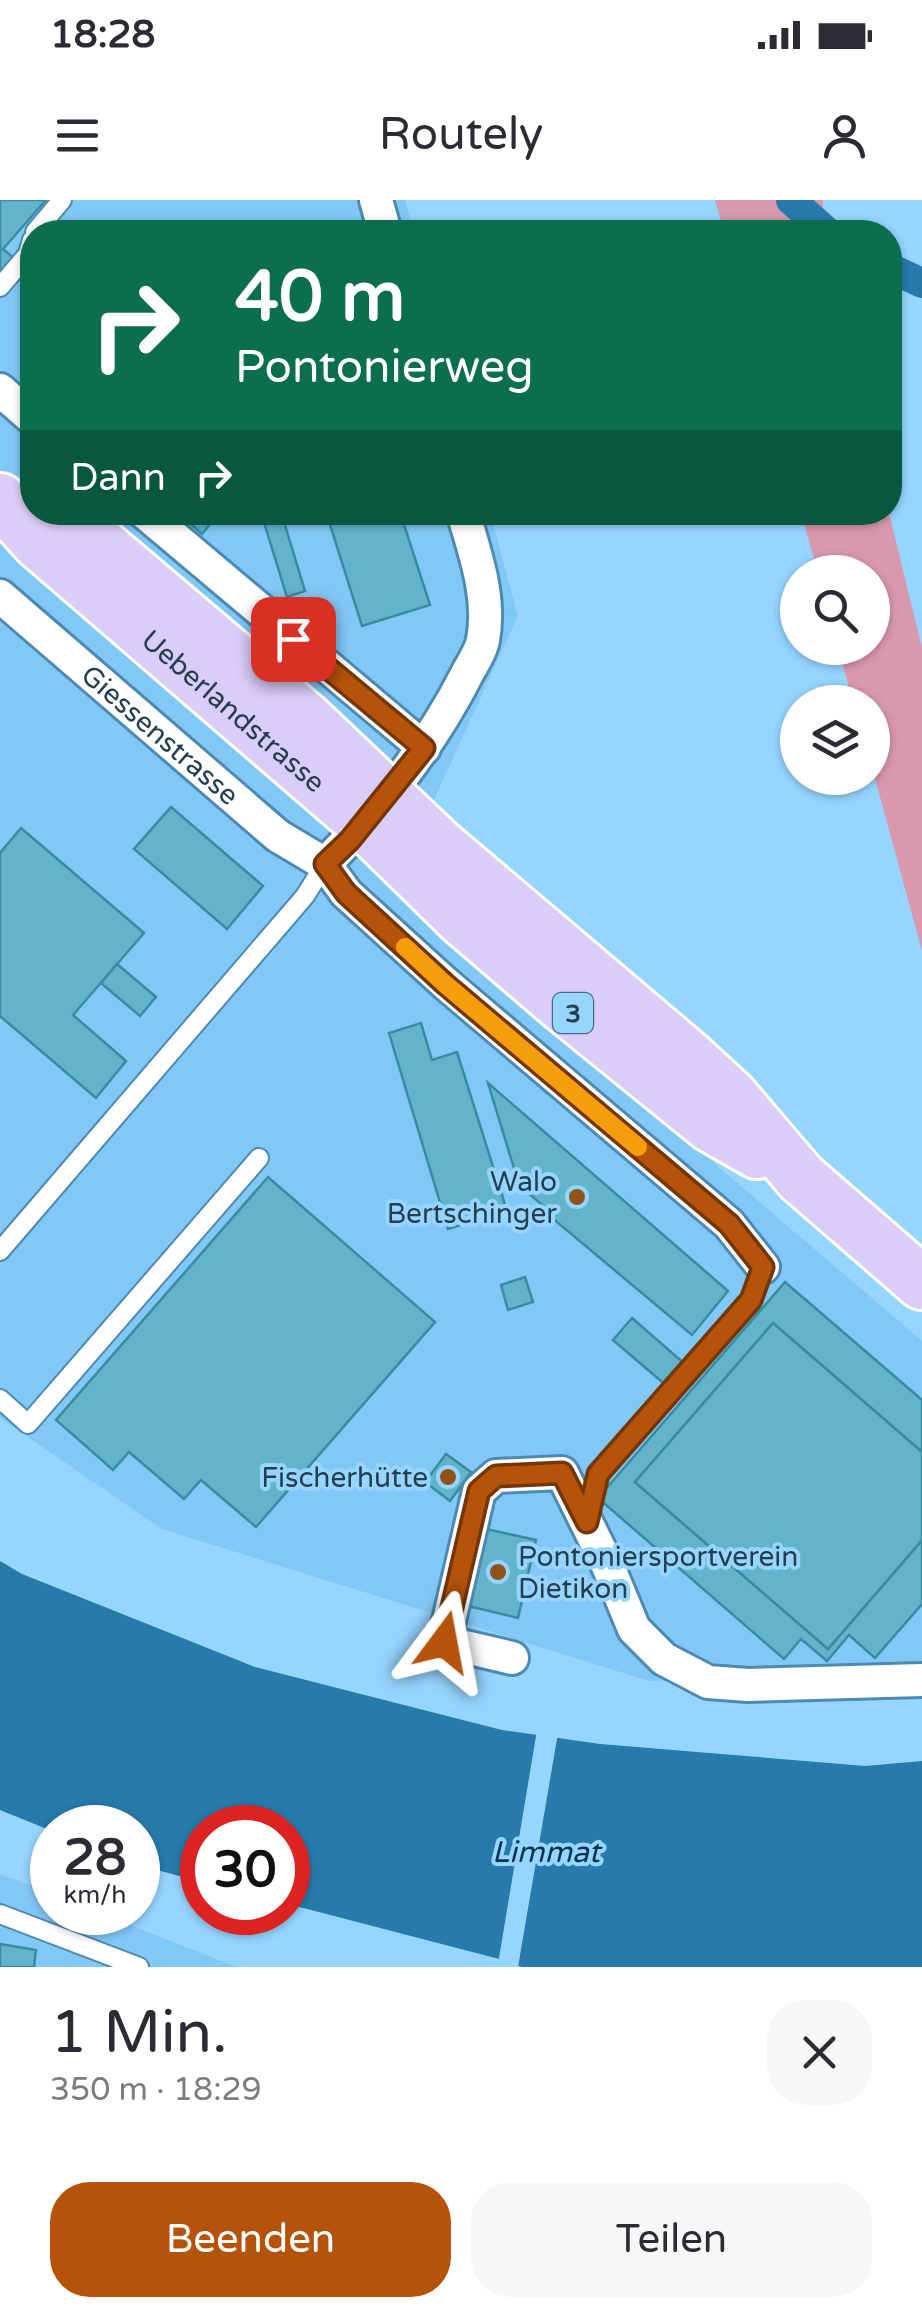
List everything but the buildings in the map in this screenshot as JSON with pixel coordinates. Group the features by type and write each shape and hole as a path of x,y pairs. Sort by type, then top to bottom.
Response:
{"main road":[{"name":"Ueberlandstrasse","path":"0,500 20,522"},
{"name":"Ueberlandstrasse","path":"23,525 38,542 375,810 440,846 691,1058 731,1096 801,1178 922,1283"},
{"name":"Ueberlandstrasse","path":"77,525 306,718 375,810"}],"street":[{"path":"0,390 20,408"},
{"path":"159,525 424,748"},
{"path":"325,864 424,748 483,642 484,589 467,525"},
{"name":"Giessenstrasse","path":"0,596 278,836 325,864 346,893 445,984 729,1224 763,1267"},
{"path":"512,1658 444,1642 479,1491 496,1476 562,1473 634,1629 664,1659 708,1682 748,1685 922,1680"}],"lane":[{"path":"44,220 62,200"},
{"path":"0,287 20,263"},
{"path":"0,1250 305,896 325,864"},
{"path":"0,1399 28,1424 260,1158"},
{"name":"Giessenstrasse","path":"587,1522 598,1474 751,1300 763,1267"},
{"path":"0,1914 139,1967"}],"shaded area":[{"path":"0,200 405,200 411,220 20,220 20,525 493,525 518,616 393,889 922,1341 922,1669 649,1681 162,1529 0,1418"},
{"path":"715,200 823,200 823,220 721,220"},
{"path":"804,525 892,525 922,648 922,951 880,795 890,795 890,685 848,685 843,665 890,665 890,555 813,555"},
{"path":"0,1874 30,1886 30,1935 155,1935 237,1967 0,1967"}],"water":[{"name":"Limmat","path":"0,1561 22,1574 255,1667 502,1730 600,1744 865,1766 922,1761 922,1967 522,1967 310,1910 310,1805 180,1805 180,1876 160,1871 160,1805 30,1805 30,1822 0,1810"}],"pier":[{"path":"537,1730 558,1733 518,1967 508,1967 498,1964"}],"waterway":[{"path":"791,200 814,220"},
{"path":"902,274 922,283"}],"slow traffic":[{"path":"405,947 638,1147"}],"place":[{"name":"Walo Bertschinger","path":"577,1197"},
{"name":"Fischerhütte","path":"448,1477"},
{"name":"Pontoniersportverein Dietikon","path":"498,1572"}],"route":[{"path":"293,639 424,748 350,840 325,864 346,893 445,984 729,1224 763,1267 751,1300 598,1474 587,1522 562,1473 496,1476 479,1491 444,1642"}]}
